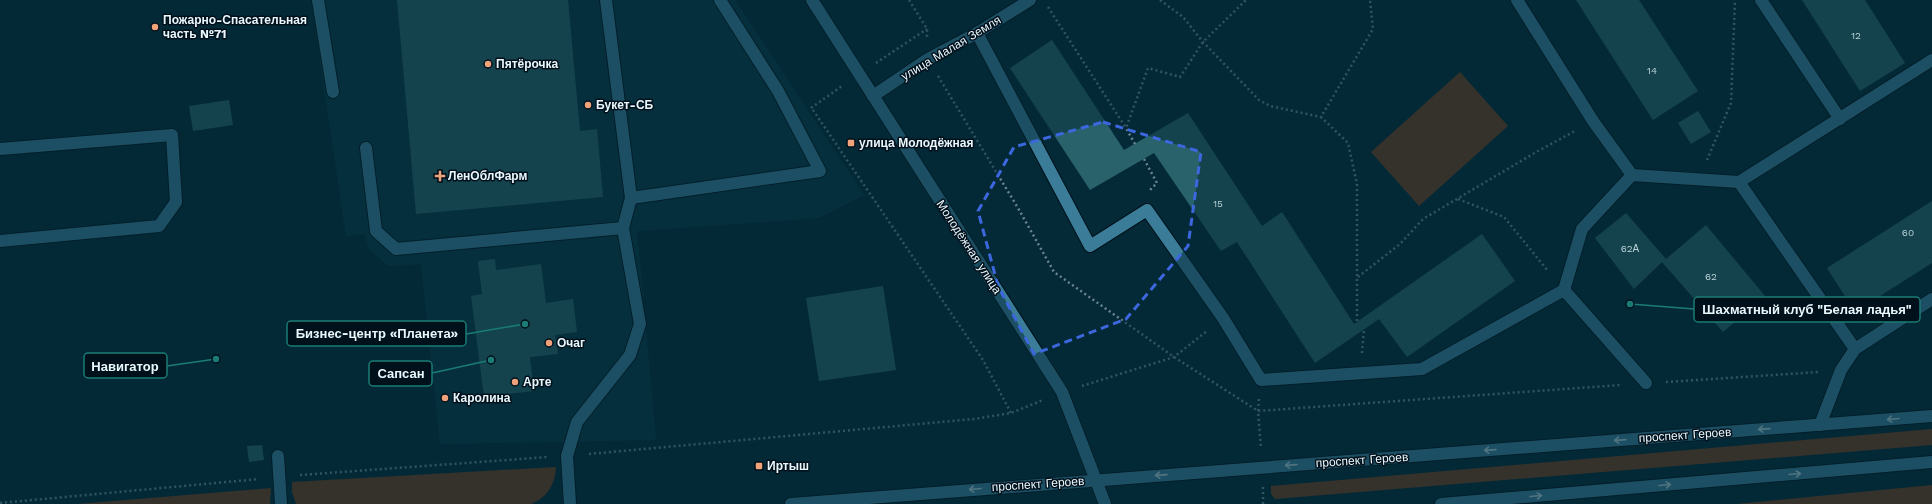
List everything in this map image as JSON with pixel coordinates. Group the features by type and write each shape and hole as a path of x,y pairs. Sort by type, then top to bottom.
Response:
{"main road":[{"path":"318,0 333,92"},
{"path":"570,504 567,456 577,422 630,355 640,324 623,228 631,198 606,0"},
{"path":"631,198 820,171 778,91 720,0"},
{"name":"Молодёжная улица","path":"812,0 1062,392 1105,504"},
{"name":"улица Малая Земля","path":"872,96 928,59 977,33 1030,0"},
{"path":"1517,0 1593,121 1632,175 1739,182 1932,60"},
{"path":"1761,0 1840,119"},
{"path":"977,33 1090,246 1147,210 1223,318 1261,380 1422,369 1564,290 1582,229 1632,175"},
{"path":"0,149 172,134 176,202 159,226 0,241"},
{"path":"366,148 376,231 396,249 623,228"},
{"path":"1739,182 1855,348"},
{"path":"1564,290 1646,383"},
{"path":"1820,425 1841,370 1855,348 1932,299"},
{"name":"проспект Героев","path":"791,504 1932,416"},
{"path":"278,456 281,504"},
{"path":"1441,504 1932,462"}],"path":[{"path":"909,0 927,28 928,59 1018,208 1054,272 1174,357 1258,411 1841,370"},
{"path":"1160,0 1183,17 1203,42 1259,100 1270,106 1321,117 1348,143 1357,184 1357,321"},
{"path":"1126,128 1148,68 1180,77 1203,42 1246,0"},
{"path":"1321,117 1373,29 1370,0"},
{"path":"1698,180 1731,103 1735,0"},
{"path":"1048,6 1135,144"},
{"path":"807,101 982,360 1011,413"},
{"path":"1358,277 1400,244 1423,219 1538,151 1593,121"},
{"path":"1457,199 1504,216 1564,290"},
{"path":"1174,357 1223,318"},
{"path":"1261,380 1258,411 1263,504"},
{"path":"0,503 279,477 567,456 974,419"}],"highlighted area":[{"path":"1103,122 1201,152 1188,246 1126,319 1034,354 998,286 978,211 1014,147"}],"shaded area":[{"path":"311,0 735,0 864,195 819,218 637,231 656,440 440,444 421,264 388,266 368,248 365,234 346,236"},
{"path":"1460,72 1508,126 1419,206 1371,152"},
{"path":"1932,429 1932,445 1275,499 1271,494 1271,486"},
{"path":"556,467 554,479 550,489 542,498 531,504 296,504 292,492 292,482"},
{"path":"1932,485 1932,504 1736,504"},
{"path":"271,488 270,504 77,504"}],"building":[{"name":"Пятёрочка","path":"397,0 568,0 580,131 597,129 603,197 416,214"},
{"path":"1576,0 1639,0 1698,91 1653,120"},
{"path":"1802,0 1865,0 1905,63 1860,91"},
{"path":"1052,40 1124,150 1188,113 1262,226 1282,212 1354,324 1482,234 1515,281 1407,357 1379,319 1315,363 1237,242 1221,251 1154,153 1090,190 1010,68"},
{"path":"229,100 233,125 193,131 189,106"},
{"path":"1698,111 1711,132 1691,144 1678,123"},
{"path":"1932,201 1932,263 1855,312 1827,268"},
{"path":"1626,213 1666,259 1706,225 1765,296 1723,332 1662,262 1634,289 1595,238"},
{"path":"495,259 496,270 541,264 546,303 573,299 577,332 555,335 558,354 530,357 534,391 484,397 471,296 482,294 478,261"},
{"path":"883,286 896,370 819,381 806,298"},
{"path":"262,445 264,460 249,462 247,446"}],"place":[{"name":"Пожарно-Спасательная часть №71","path":"155,27"},
{"name":"Пятёрочка","path":"488,64"},
{"name":"Букет-СБ","path":"588,105"},
{"name":"улица Молодёжная","path":"851,143"},
{"name":"ЛенОблФарм","path":"440,176"},
{"name":"Шахматный клуб \"Белая ладья\"","path":"1630,304"},
{"name":"Бизнес-центр «Планета»","path":"525,324"},
{"name":"Очаг","path":"549,343"},
{"name":"Навигатор","path":"216,359"},
{"name":"Сапсан","path":"491,360"},
{"name":"Арте","path":"515,382"},
{"name":"Каролина","path":"445,398"},
{"name":"Иртыш","path":"759,466"}]}
